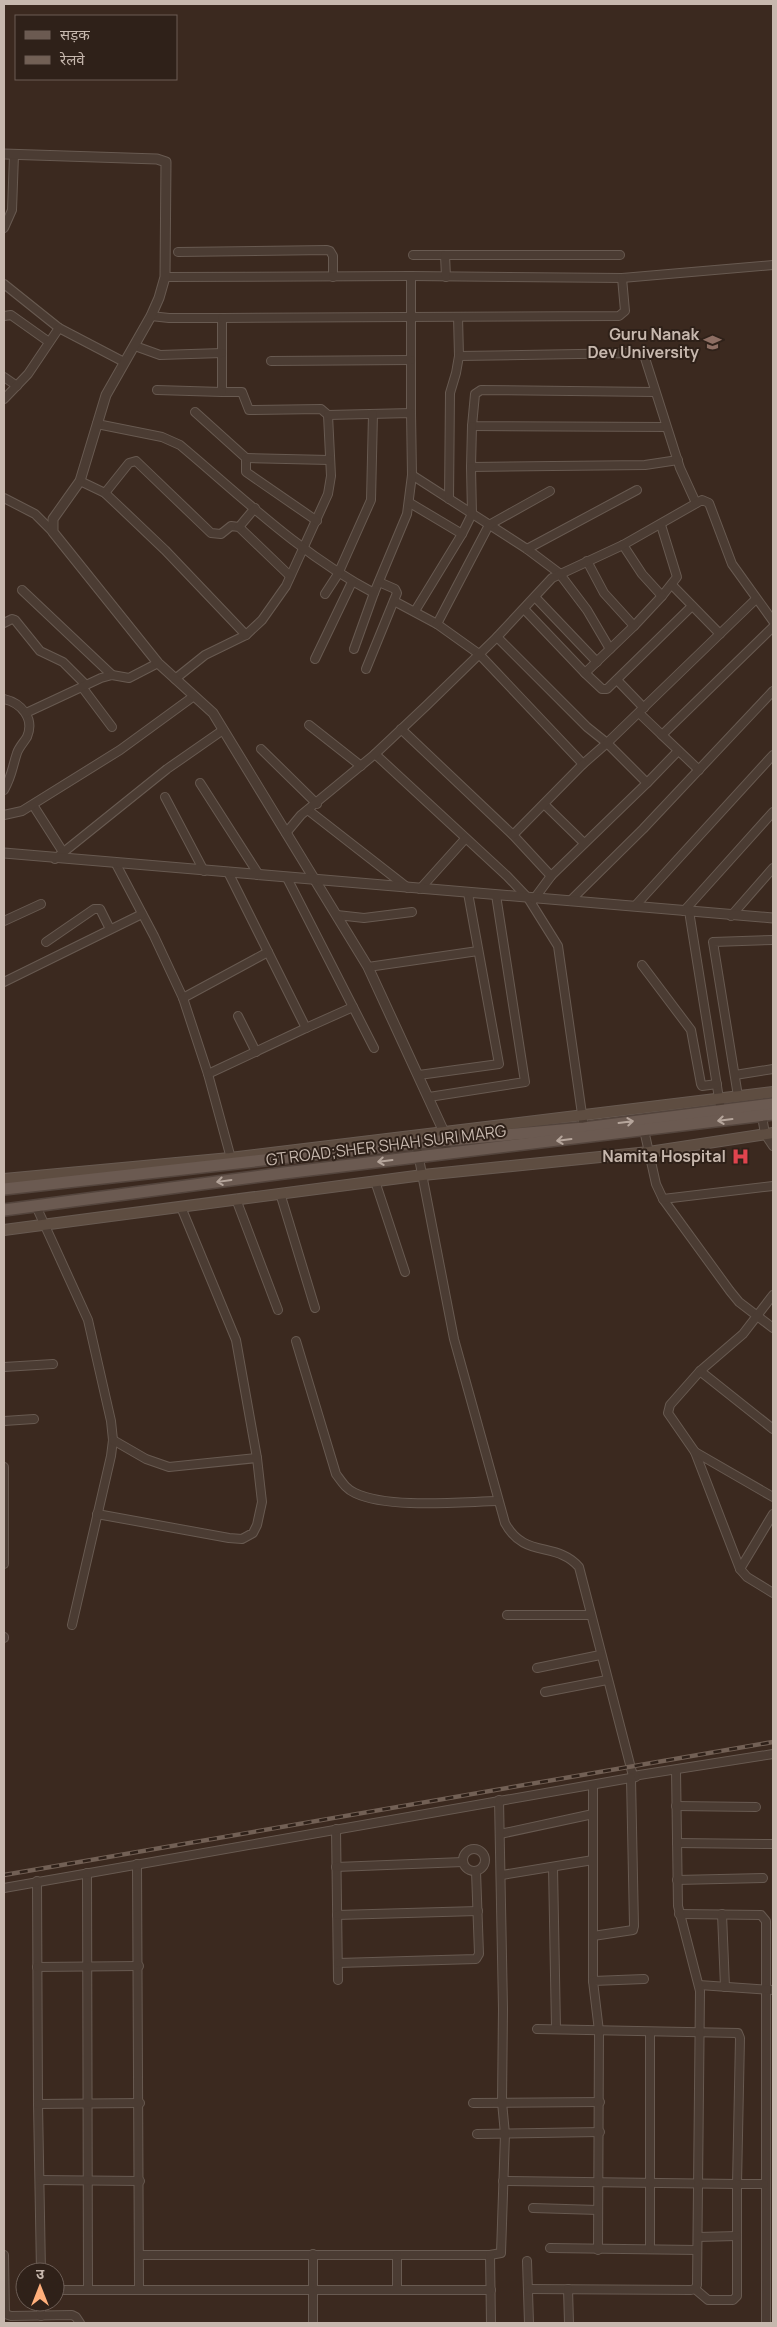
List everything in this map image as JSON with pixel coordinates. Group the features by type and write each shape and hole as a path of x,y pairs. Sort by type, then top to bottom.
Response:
{"main road":[{"path":"583,1122 719,1099 773,1092"},
{"name":"GT ROAD;SHER SHAH SURI MARG","path":"4,1189 231,1161 416,1143 445,1136 721,1111 773,1104"},
{"name":"GT ROAD;SHER SHAH SURI MARG","path":"4,1210 768,1115"},
{"path":"4,1230 423,1175 648,1152 769,1133"},
{"path":"4,1179 231,1161 445,1136"}],"street":[{"path":"4,154 157,159 166,162 165,277 151,316 106,395 80,482 53,519 52,532"},
{"path":"4,228 12,210 14,155"},
{"path":"178,252 327,250 333,256 334,276"},
{"path":"413,255 620,255"},
{"path":"445,255 446,277"},
{"path":"165,277 411,276 622,278 773,265"},
{"path":"354,649 410,503 412,476 411,276"},
{"path":"151,316 169,318 619,316 625,311 622,278"},
{"path":"4,284 59,328 124,362"},
{"path":"4,316 12,315 49,342"},
{"path":"449,499 450,393 459,356 458,317"},
{"path":"222,318 222,392"},
{"path":"4,399 17,386 59,328"},
{"path":"135,346 160,355 222,353"},
{"path":"459,356 640,353 645,358 666,427 696,503"},
{"path":"271,361 411,360"},
{"path":"4,377 17,386"},
{"path":"156,390 242,392 249,410 321,409 328,415 411,414"},
{"path":"415,611 462,534 472,514 472,426 475,394 480,390 654,392"},
{"path":"195,412 246,458 330,460"},
{"path":"325,594 338,574 371,500 373,414"},
{"path":"175,679 205,655 246,635 270,610 290,576 304,550 328,494 331,476 328,415"},
{"path":"97,424 171,439 304,550 338,574 374,593"},
{"path":"472,426 666,427"},
{"path":"246,458 246,472 317,521"},
{"path":"471,467 645,464 678,460"},
{"path":"105,493 129,463 136,461 211,533 221,534 231,526 240,527 290,576"},
{"path":"412,476 560,573 587,610 610,649"},
{"path":"80,482 105,493 165,550 246,635"},
{"path":"526,549 638,490"},
{"path":"437,624 489,525 550,491"},
{"path":"4,498 35,514 52,532 158,663 213,713 317,880 368,967 429,1097 445,1136 447,1154"},
{"path":"286,833 308,810 361,766 401,729 497,637 546,584 560,573 624,545 696,503 705,500 709,503 732,564 773,620"},
{"path":"410,503 462,534"},
{"path":"240,527 254,508"},
{"path":"585,673 634,626 672,585 677,577 661,524"},
{"path":"624,545 642,574 662,596"},
{"path":"587,562 604,593 634,626"},
{"path":"315,659 352,582"},
{"path":"366,669 394,601 396,590 379,582"},
{"path":"672,585 720,634"},
{"path":"22,590 112,675"},
{"path":"535,597 597,662"},
{"path":"513,835 583,764 641,711 756,599"},
{"path":"394,601 437,624 479,654 583,764"},
{"path":"524,609 602,689 607,688 617,680 692,606"},
{"path":"4,623 12,619 15,620 40,651 63,662 84,686 112,727"},
{"path":"662,735 773,627"},
{"path":"497,637 587,727 607,742 647,783"},
{"path":"26,713 112,675 129,678 158,663"},
{"path":"617,680 662,735 699,770"},
{"path":"570,901 773,692"},
{"path":"4,815 22,811 33,805 120,750 194,696"},
{"path":"4,700 17,704 26,713 28,719 28,734 18,751 13,773 4,790"},
{"path":"309,725 361,766"},
{"path":"401,729 513,835 551,876"},
{"path":"59,856 167,769 223,730"},
{"path":"260,749 317,804"},
{"path":"531,898 678,750"},
{"path":"374,754 531,898 558,946 583,1122"},
{"path":"635,906 773,755"},
{"path":"200,783 259,875"},
{"path":"165,797 204,870"},
{"path":"544,804 584,843"},
{"path":"33,805 59,856"},
{"path":"308,810 408,888"},
{"path":"686,911 773,812"},
{"path":"420,889 466,838"},
{"path":"4,853 59,856 116,864 773,918"},
{"path":"116,864 184,998 208,1074 231,1161"},
{"path":"731,916 773,868"},
{"path":"228,872 306,1028"},
{"path":"288,878 374,1048"},
{"path":"419,1075 499,1064 468,892"},
{"path":"429,1097 525,1082 496,895"},
{"path":"4,921 40,904"},
{"path":"46,942 97,908 110,929"},
{"path":"686,911 721,1111"},
{"path":"337,915 364,918 412,912"},
{"path":"4,982 142,914"},
{"path":"738,1096 713,942 773,940"},
{"path":"368,967 478,951"},
{"path":"184,998 268,952"},
{"path":"642,965 691,1030 702,1086 717,1084"},
{"path":"208,1074 353,1006"},
{"path":"238,1016 256,1052"},
{"path":"694,1040 709,1038"},
{"path":"735,1075 773,1069"},
{"path":"768,1115 769,1133 773,1146"},
{"path":"644,1130 656,1184 663,1199 730,1291 773,1328"},
{"path":"416,1143 454,1339 505,1523 516,1539 525,1545 569,1558 579,1567 633,1778 633,1930 593,1936"},
{"path":"375,1181 405,1272"},
{"path":"663,1199 773,1186"},
{"path":"280,1193 315,1308"},
{"path":"236,1199 278,1310"},
{"path":"36,1206 88,1320 111,1421 113,1440 72,1625"},
{"path":"97,1514 242,1539 253,1533 260,1516 262,1502 257,1458 236,1340 181,1207"},
{"path":"773,1295 738,1340 700,1371 670,1405 668,1412 695,1452 740,1570 747,1577 773,1594"},
{"path":"296,1341 336,1474 344,1486 354,1493 370,1499 390,1502 498,1501"},
{"path":"4,1367 52,1364"},
{"path":"700,1371 773,1429"},
{"path":"4,1421 34,1419"},
{"path":"113,1440 146,1459 170,1467 257,1458"},
{"path":"695,1452 773,1497"},
{"path":"4,1467 4,1564"},
{"path":"740,1570 773,1514"},
{"path":"506,1615 591,1615"},
{"path":"537,1668 600,1654"},
{"path":"545,1692 607,1680"},
{"path":"4,1888 499,1800 773,1754"},
{"path":"676,1770 679,1914 699,1985 698,2236 695,2289"},
{"path":"593,1785 593,1980 599,2031 600,2102 598,2250"},
{"path":"141,2255 490,2255 499,2254 503,2250 502,1876 499,1800"},
{"path":"676,1806 756,1807"},
{"path":"500,1834 593,1814"},
{"path":"336,1829 338,1980"},
{"path":"677,1843 773,1844"},
{"path":"338,1963 476,1959 479,1954 476,1871 484,1863 484,1856 479,1850 468,1850 463,1855 463,1862 466,1868 476,1871"},
{"path":"502,1876 593,1860"},
{"path":"336,1867 463,1862"},
{"path":"137,1864 141,2255 139,2289"},
{"path":"553,1866 556,2029"},
{"path":"88,1872 86,1966 89,2180 88,2289"},
{"path":"678,1880 763,1878"},
{"path":"37,1881 41,2262"},
{"path":"337,1915 478,1911"},
{"path":"679,1914 757,1915 764,1917 769,1990 769,2157 764,2184 766,2323"},
{"path":"722,1914 725,1987"},
{"path":"37,1967 139,1966"},
{"path":"593,1980 644,1979"},
{"path":"699,1985 769,1990"},
{"path":"528,2289 695,2289 708,2300 736,2299 740,2035 736,2032 699,2033 537,2029"},
{"path":"650,2032 650,2249"},
{"path":"38,2104 88,2102 140,2103"},
{"path":"472,2103 600,2102"},
{"path":"477,2134 600,2132"},
{"path":"40,2180 140,2181"},
{"path":"503,2181 764,2184"},
{"path":"534,2208 598,2210"},
{"path":"698,2236 737,2236"},
{"path":"550,2248 697,2250"},
{"path":"313,2254 313,2323"},
{"path":"4,2255 5,2314 11,2316 72,2315 80,2323"},
{"path":"490,2255 491,2323"},
{"path":"397,2256 397,2289"},
{"path":"527,2261 529,2323"},
{"path":"568,2289 569,2323"},
{"path":"65,2290 491,2290"}],"railway":[{"path":"4,1875 773,1742"}],"place":[{"name":"Guru Nanak Dev University","path":"713,343"},
{"name":"Namita Hospital","path":"740,1156"}]}
